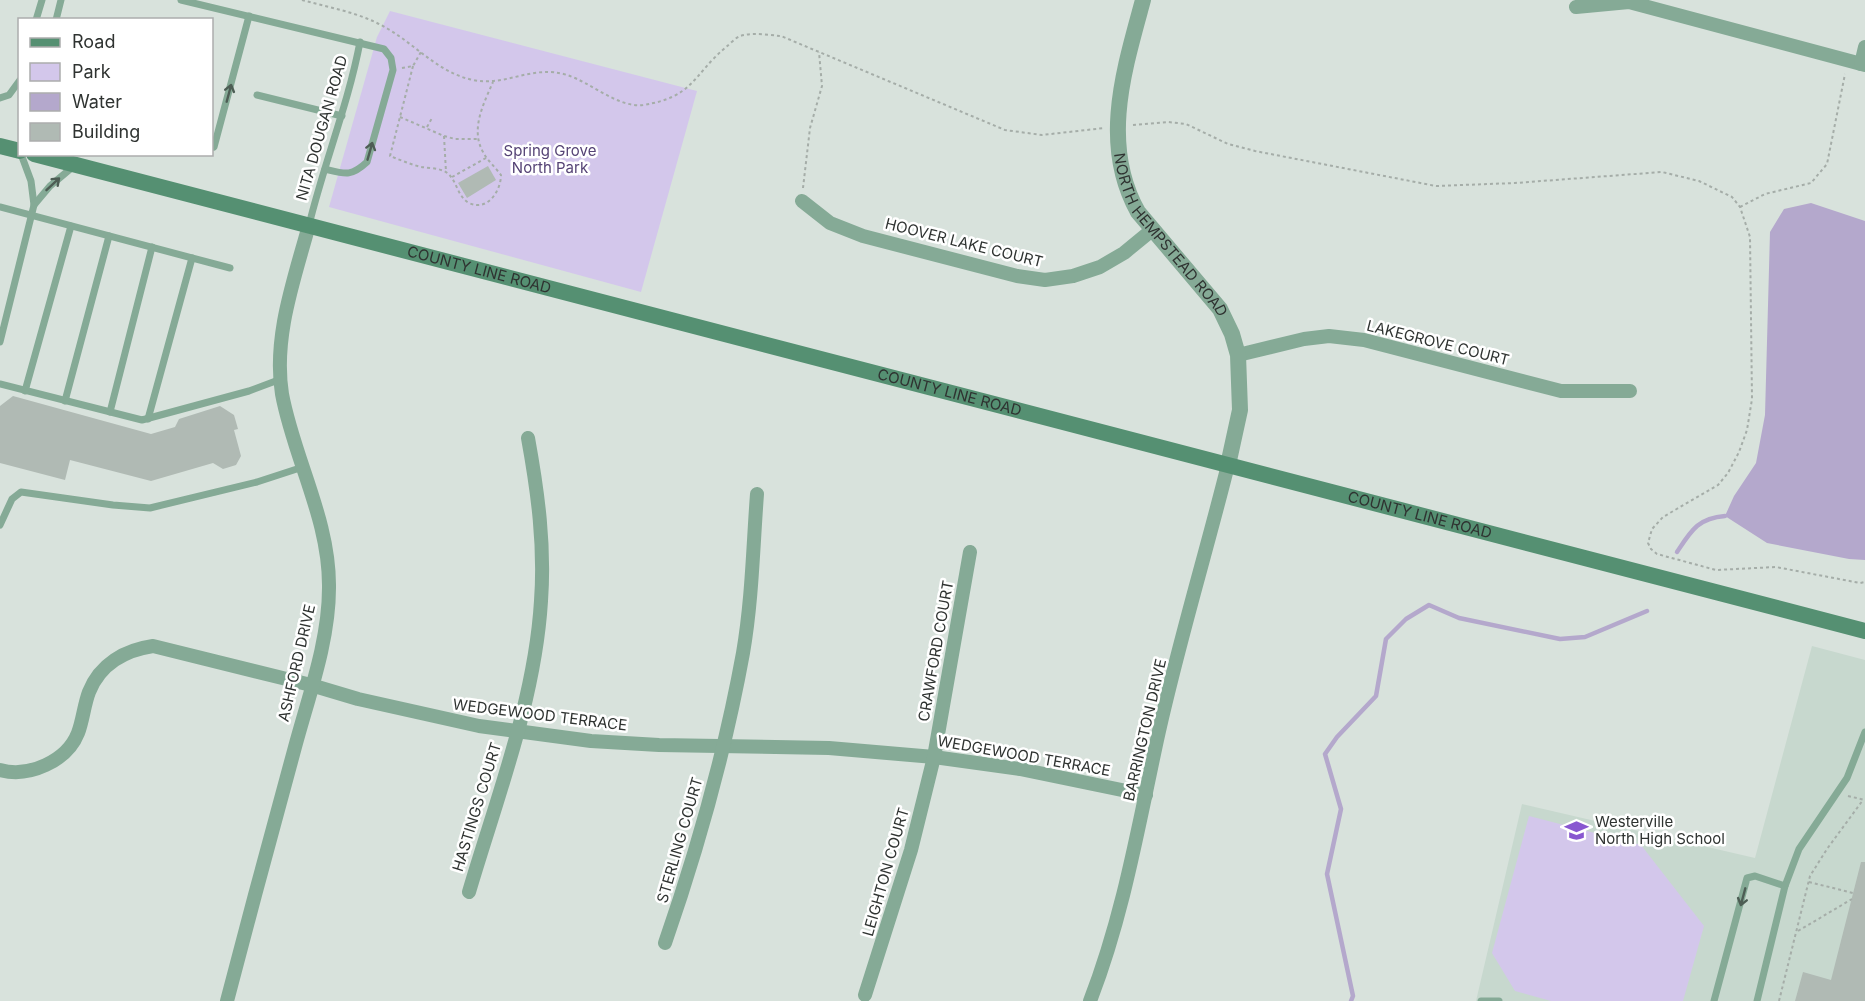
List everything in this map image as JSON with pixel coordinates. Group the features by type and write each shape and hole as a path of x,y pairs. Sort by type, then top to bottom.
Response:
{"main road":[{"path":"0,146 18,151"},
{"name":"COUNTY LINE ROAD","path":"42,156 1865,631"}],"street":[{"name":"NORTH HEMPSTEAD ROAD","path":"1143,0 1123,76 1118,106 1121,170 1131,199 1152,230 1220,309 1232,333 1238,355 1240,410 1228,465"},
{"path":"1576,7 1629,2 1863,65 1865,47"},
{"name":"HOOVER LAKE COURT","path":"802,201 830,223 863,236 1017,276 1045,280 1073,276 1100,267 1124,253 1152,230"},
{"name":"ASHFORD DRIVE","path":"227,1001 327,618 328,557 318,514 289,422 281,379 282,327 309,225"},
{"name":"LAKEGROVE COURT","path":"1238,355 1304,339 1329,336 1364,340 1561,391 1630,391"},
{"name":"HASTINGS COURT","path":"469,892 517,732 535,649 541,602 542,530 528,438"},
{"name":"BARRINGTON DRIVE","path":"1090,1001 1120,911 1165,705 1228,465"},
{"name":"STERLING COURT","path":"665,943 706,816 723,745 751,593 757,494"},
{"name":"CRAWFORD COURT","path":"934,757 970,552"},
{"name":"WEDGEWOOD TERRACE","path":"0,770 22,772 35,770 52,761 67,749 78,732 90,691 98,676 109,663 137,648 162,647 431,717 517,732 591,741 659,745 829,748 934,757 1020,769 1146,795"},
{"name":"LEIGHTON COURT","path":"865,995 912,850 934,757"}],"lane":[{"path":"37,18 42,0"},
{"path":"56,18 61,0"},
{"name":"NITA DOUGAN ROAD","path":"181,0 360,42 342,116 309,225"},
{"path":"213,146 249,16"},
{"path":"325,169 344,174 356,172 367,162 393,70 391,58 384,49 360,42"},
{"path":"0,98 9,95 18,83"},
{"path":"257,95 342,116"},
{"path":"22,156 31,181 34,206"},
{"path":"0,342 34,206 50,186 76,165"},
{"path":"0,207 230,268"},
{"path":"25,391 71,226"},
{"path":"65,401 109,236"},
{"path":"110,412 152,247"},
{"path":"148,418 192,258"},
{"path":"0,384 142,420 249,391 281,379"},
{"path":"0,525 12,499 21,492 150,508 257,482 303,467"},
{"path":"1757,1001 1785,886 1799,849 1847,778 1865,732"},
{"path":"1714,1001 1748,878 1755,876 1785,886"},
{"path":"1481,1001 1499,1001"}],"path":[{"path":"302,0 353,14 386,27 438,65 473,80 493,81 533,72 553,71 571,76 613,98 640,105 673,98 692,85 716,56 739,36 758,34 781,36 1005,130 1042,135 1168,122 1186,124 1228,144 1256,152 1436,186 1515,183 1662,172 1699,181 1732,197 1740,207 1750,237 1752,399 1747,430 1728,473 1718,485 1663,517 1652,529 1648,543 1657,554 1716,570 1776,567 1860,583 1865,582"},
{"path":"421,52 413,66 390,156 407,163 446,172 452,177 459,193 468,202 478,205 489,201 501,186 501,175 483,153 478,139 478,118 493,81"},
{"path":"802,201 810,128 822,86 819,52"},
{"path":"1740,207 1765,194 1811,183 1827,164 1845,76 1844,60"},
{"path":"393,70 413,66"},
{"path":"400,117 444,136 455,139 478,139"},
{"path":"427,127 432,118"},
{"path":"444,136 446,172"},
{"path":"452,177 487,157"},
{"path":"1779,1001 1810,876 1864,800 1837,793"},
{"path":"1808,882 1853,893"},
{"path":"1796,932 1852,899"}],"shaded area":[{"name":"Westerville North High School","path":"1812,646 1865,660 1865,1001 1476,1001 1522,804 1755,858"}],"green space":[{"name":"Spring Grove North Park","path":"390,11 697,91 641,292 329,207 377,37"},
{"path":"1529,816 1641,845 1704,926 1683,1001 1551,1001 1515,991 1492,953"}],"water":[{"path":"1811,203 1865,221 1865,560 1767,543 1725,516 1734,496 1756,463 1765,415 1770,232 1784,209"}],"building":[{"path":"488,166 496,180 467,198 458,183"},
{"path":"13,396 151,434 175,427 179,419 220,406 234,415 238,429 234,430 241,456 236,465 223,469 213,463 151,481 70,460 65,480 0,463 0,406"},
{"path":"1861,862 1865,862 1865,1001 1795,1001 1803,972 1831,980"}],"waterway":[{"path":"1677,552 1696,527 1708,520 1725,516"},
{"path":"1351,1001 1353,996 1327,874 1341,809 1325,754 1337,737 1376,696 1386,639 1406,619 1429,605 1459,618 1560,639 1585,637 1647,611"}],"place":[{"name":"Westerville North High School","path":"1577,831"}]}
